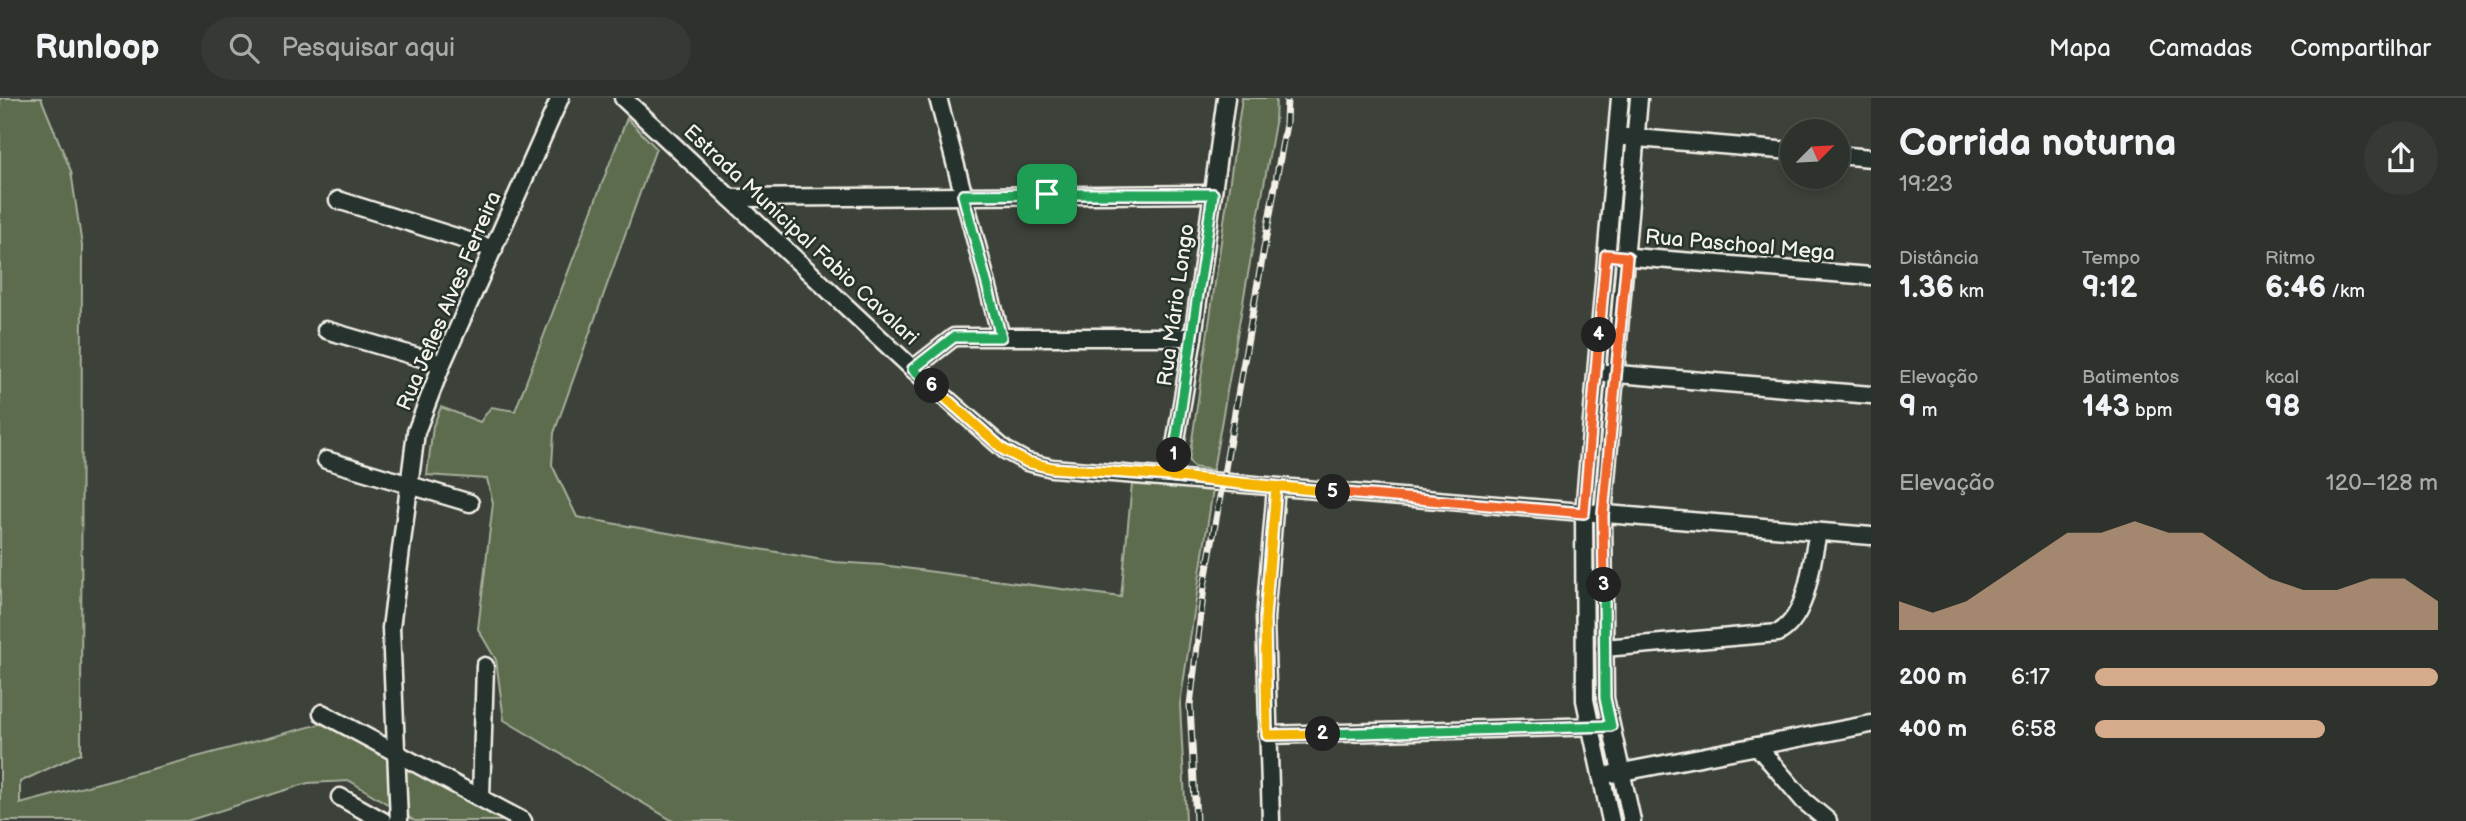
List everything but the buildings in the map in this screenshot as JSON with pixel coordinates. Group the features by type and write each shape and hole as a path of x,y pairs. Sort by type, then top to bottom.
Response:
{"street":[{"name":"Rua Jefles Alves Ferreira","path":"399,821 391,628 416,432 442,364 560,98"},
{"name":"Estrada Municipal Fabio Cavalari","path":"623,98 913,369 1004,450 1027,462 1052,468 1170,476 1276,488 1871,536"},
{"path":"938,98 1001,337"},
{"name":"Rua Mário Longo","path":"1170,476 1193,337 1226,98"},
{"path":"1611,821 1585,700 1584,513 1620,98"},
{"path":"1632,821 1605,698 1603,515 1639,98"},
{"path":"1617,136 1780,150"},
{"path":"1850,156 1871,158"},
{"path":"730,198 1213,194"},
{"path":"338,200 494,249"},
{"name":"Rua Paschoal Mega","path":"1606,255 1871,276"},
{"path":"326,330 442,364"},
{"path":"913,369 954,337 1193,337"},
{"path":"1596,372 1871,395"},
{"path":"326,460 470,503"},
{"path":"1271,821 1265,618 1276,488"},
{"path":"1604,648 1770,636 1785,629 1800,610 1818,533"},
{"path":"481,797 485,666"},
{"path":"322,713 523,821"},
{"path":"1601,776 1871,724"},
{"path":"1267,735 1611,726"},
{"path":"1758,746 1804,801 1828,821"},
{"path":"340,797 383,821"}],"green space":[{"path":"0,98 41,98 71,171 82,246 81,753 20,782 20,804 324,723 509,821 415,821 350,781 308,783 187,821 0,821"},
{"path":"1242,98 1276,98 1275,123 1213,470 1193,467 1189,461"},
{"path":"627,118 656,148 554,433 552,465 577,517 834,562 882,565 1121,597 1132,484 1213,489 1180,704 1186,821 673,821 504,720 496,660 478,629 493,503 487,479 427,475 433,426 441,407 480,422 491,407 515,411"}],"railway":[{"path":"1196,821 1190,705 1204,587 1286,124 1287,98"}],"route":[{"path":"1047,194 963,195 1001,337 954,337 913,369 1004,450 1027,462 1052,468 1170,476 1222,481 1276,488 1584,513 1606,255 1627,257 1603,515 1605,698 1611,726 1267,735 1265,618 1276,488 1170,476 1213,194 1047,194"}]}
